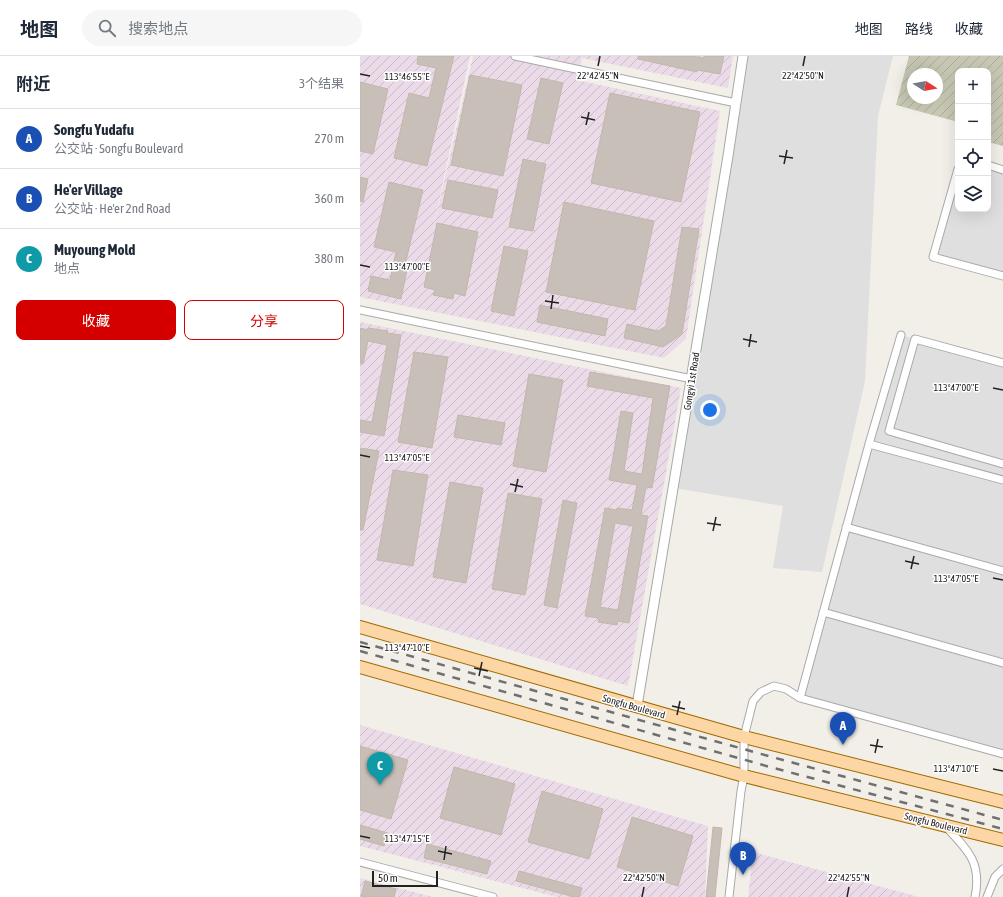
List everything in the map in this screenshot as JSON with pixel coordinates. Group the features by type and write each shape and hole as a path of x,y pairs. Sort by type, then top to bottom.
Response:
{"main road":[{"name":"Songfu Boulevard","path":"360,627 744,737 1003,802"},
{"name":"Songfu Boulevard","path":"360,667 744,776 1003,840"}],"street":[{"path":"515,56 736,103"},
{"name":"Gongyi 1st Road","path":"637,706 692,379 743,56"},
{"path":"991,167 1003,170"},
{"path":"956,176 933,257 1003,276"},
{"path":"360,310 692,379"},
{"path":"800,698 869,444 901,335"},
{"path":"1003,363 915,339 889,431 1003,464"},
{"path":"869,444 1003,480"},
{"path":"846,527 1003,571"},
{"path":"823,612 1003,663"},
{"path":"729,897 744,776 744,737 753,701 760,692 774,686 786,689 800,698 1003,754"},
{"path":"944,825 969,853 977,873 978,883 975,897"},
{"path":"360,862 493,897"},
{"path":"987,897 995,877 1003,869"}],"shaded area":[{"path":"360,56 470,56 432,234 473,56 733,56 728,88 582,58 577,80 720,111 686,339 664,358 360,297"},
{"path":"743,56 893,56 878,116 865,381 822,572 773,568 783,506 674,488"},
{"path":"909,56 1003,56 1003,146 991,143 991,68 955,68 955,121 896,105"},
{"path":"991,166 1003,170 1003,276 933,257 955,180 955,212 991,212"},
{"path":"360,322 681,388 628,686 360,604"},
{"path":"901,335 1003,363 1003,754 800,698"},
{"path":"360,725 708,826 705,897 557,897 360,846"},
{"path":"753,852 919,897 748,897"},
{"path":"360,878 433,897 360,897"}],"building":[{"path":"418,56 454,56 427,166 394,158 409,93 429,98 436,68 417,64"},
{"path":"638,56 692,56 704,58 704,56 724,56 720,74 697,70 697,72 638,59"},
{"path":"470,75 522,85 503,176 451,165"},
{"path":"541,78 563,83 549,144 527,139"},
{"path":"360,82 388,89 373,154 360,151"},
{"path":"610,93 700,112 681,202 591,183"},
{"path":"523,159 546,164 533,231 509,227"},
{"path":"360,177 368,179 363,202 360,201"},
{"path":"448,180 498,190 492,218 442,208"},
{"path":"389,182 423,190 405,265 408,265 401,299 368,291 371,276 390,280 396,252 374,247"},
{"path":"564,202 654,221 635,310 546,292"},
{"path":"437,223 478,232 465,296 454,293 453,299 433,295 435,290 424,287"},
{"path":"682,227 699,229 682,334 663,347 624,338 627,324 658,331 666,326"},
{"path":"504,246 528,251 514,316 491,311"},
{"path":"540,305 608,319 605,336 537,322"},
{"path":"360,328 388,331 387,333 401,335 384,436 360,432 360,420 372,422 387,345 368,341 363,364 360,363"},
{"path":"414,352 448,357 432,448 398,442"},
{"path":"590,372 670,386 652,488 646,487 641,515 648,516 629,623 618,621 617,625 598,622 599,618 585,616 605,508 632,510 637,485 609,480 621,411 633,413 624,471 642,474 653,398 587,386","holes":["615,523 633,526 618,610 600,607"]},
{"path":"529,374 563,380 546,472 513,466"},
{"path":"458,415 505,423 501,445 454,437"},
{"path":"360,448 379,451 363,530 360,530"},
{"path":"393,470 428,475 413,566 377,560"},
{"path":"450,482 483,488 466,583 433,577"},
{"path":"508,493 542,499 525,595 492,589"},
{"path":"563,500 577,503 557,608 544,605"},
{"path":"360,746 408,760 391,819 360,810"},
{"path":"454,767 515,784 501,835 440,818"},
{"path":"542,791 603,809 589,859 528,842"},
{"path":"632,817 693,836 678,886 617,867"},
{"path":"360,825 388,833 384,846 360,839"},
{"path":"713,827 722,828 715,897 706,897"},
{"path":"427,844 491,861 487,874 424,858"},
{"path":"519,871 582,888 579,897 574,897 516,881"},
{"path":"365,881 396,889 394,897 361,897"}],"railway":[{"path":"360,642 1003,820"},
{"path":"360,651 770,767 1003,829"}],"place":[{"name":"Songfu Yudafu","path":"843,745"},
{"name":"Muyoung Mold","path":"380,785"},
{"name":"He'er Village","path":"743,875"}]}
